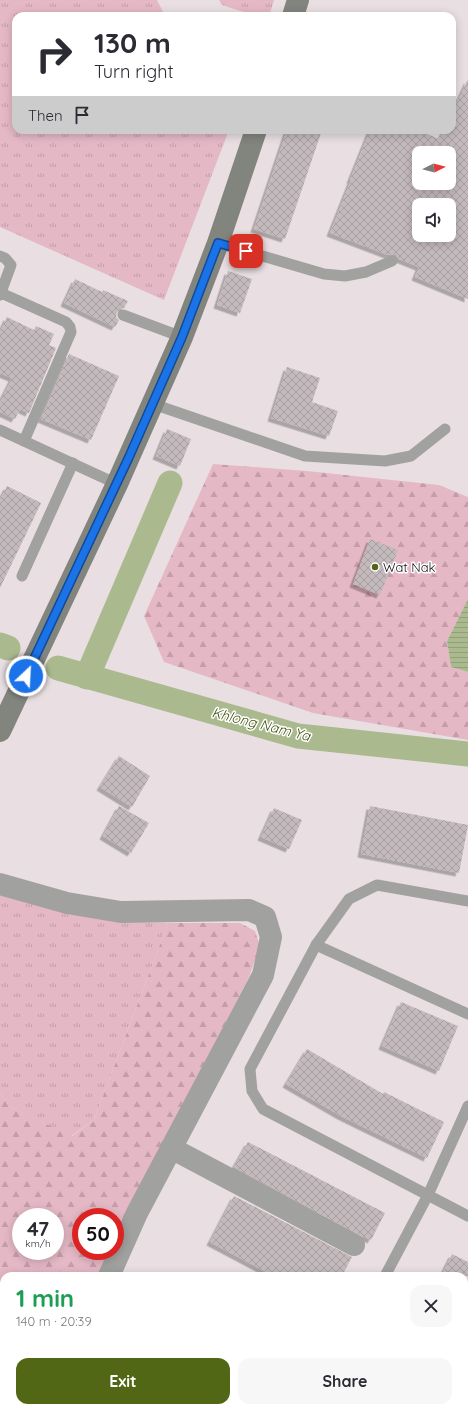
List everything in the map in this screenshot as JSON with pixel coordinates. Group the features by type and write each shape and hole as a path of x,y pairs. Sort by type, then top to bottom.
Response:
{"main road":[{"path":"294,12 298,0"},
{"path":"0,731 117,484 182,337 218,243 255,134"}],"street":[{"path":"0,884 67,903 121,912 249,910 265,917 271,937 263,975 137,1213 111,1272"},
{"path":"172,1148 354,1245"}],"lane":[{"path":"218,243 324,274 346,276 366,272 392,260"},
{"path":"0,256 6,258 11,265 0,294 66,322 70,327 71,332 24,441"},
{"path":"123,315 182,337"},
{"path":"153,404 305,456 385,461 411,456 445,429"},
{"path":"0,430 117,484"},
{"path":"22,576 73,463"},
{"path":"468,901 377,886 349,899 316,945 250,1069 252,1091 263,1109 468,1216"},
{"path":"316,945 468,1014"},
{"path":"387,1272 428,1195 468,1106"}],"green space":[{"path":"0,0 157,0 163,12 12,12 12,134 227,134 164,300 0,227"},
{"path":"219,0 274,0 270,12 244,12 222,5"},
{"path":"213,464 307,471 439,485 468,497 468,599 447,641 451,667 468,672 468,740 313,713 164,662 144,616"},
{"path":"0,895 123,922 168,923 94,1120 71,1136 10,1107 0,1093"},
{"path":"168,923 240,923 255,931 260,946 249,977 124,1220 124,1208 72,1208 72,1260 107,1260 103,1272 0,1272 0,1093 10,1107 72,1136 94,1120"}],"shaded area":[{"path":"468,599 468,672 451,667 447,641"}],"building":[{"path":"468,79 468,299 415,277 419,267 399,259 396,255 388,255 330,233 368,134 427,134 439,139 442,134 456,134 456,104"},
{"path":"286,134 321,134 285,239 254,229"},
{"path":"228,271 252,279 240,313 217,305"},
{"path":"75,279 102,292 103,290 128,301 124,308 119,309 117,312 116,317 119,320 115,327 64,303"},
{"path":"7,317 34,330 36,326 54,334 49,345 56,348 29,413 20,409 15,419 0,412 0,402 12,378 0,373 0,332"},
{"path":"69,354 119,376 91,440 41,419"},
{"path":"287,367 320,378 312,402 338,411 329,436 271,418"},
{"path":"167,429 191,439 180,466 156,456"},
{"path":"7,486 41,503 0,588 0,500"},
{"name":"Wat Nak","path":"370,539 398,550 380,595 353,584"},
{"path":"119,756 150,776 132,807 100,787"},
{"path":"119,806 149,823 131,853 103,836"},
{"path":"370,806 468,825 459,873 361,854"},
{"path":"274,808 302,820 289,849 261,837"},
{"path":"401,1002 458,1026 439,1071 382,1046"},
{"path":"307,1049 383,1094 384,1092 444,1122 427,1158 341,1116 286,1084"},
{"path":"248,1142 385,1213 371,1240 234,1167"},
{"path":"234,1196 352,1257 344,1272 266,1272 210,1242"},
{"path":"452,1254 468,1262 468,1272 443,1272"}],"waterway":[{"path":"87,677 170,483"},
{"name":"Khlong Nam Ya","path":"0,645 8,648"},
{"name":"Khlong Nam Ya","path":"58,668 298,736 468,754"}],"place":[{"name":"Wat Nak","path":"375,567"}],"route":[{"path":"26,676 129,457 182,337 218,243 246,251"}]}
